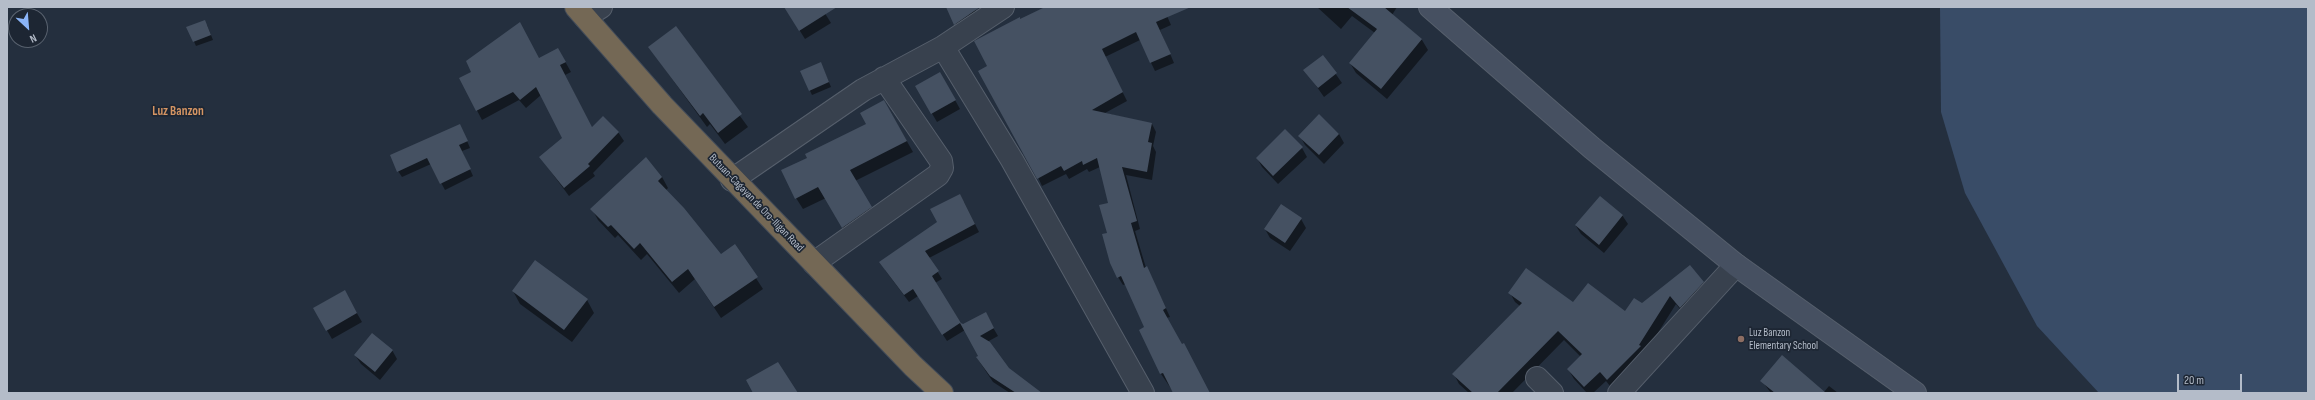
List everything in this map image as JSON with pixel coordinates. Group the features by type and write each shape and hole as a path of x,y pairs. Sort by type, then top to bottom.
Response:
{"highway":[{"name":"Butuan-Cagayan de Oro-Iligan Road","path":"587,10 662,105 732,180 913,366 942,393"}],"street":[{"path":"732,180 863,90 942,47 1003,7"},
{"path":"1430,7 1592,148 1736,265 1915,393"},
{"path":"942,47 1016,167 1143,393"},
{"path":"814,263 938,175 942,168 942,161 884,78"},
{"path":"1619,393 1736,265"}],"water":[{"path":"1940,7 2308,7 2308,393 2099,393 2037,326 1965,193 1941,112"}],"building":[{"path":"784,7 837,7 799,31"},
{"path":"946,7 980,7 954,25"},
{"path":"1045,7 1191,7 1156,22 1171,54 1150,63 1136,32 1102,49 1123,92 1092,110 1152,123 1148,142 1152,143 1147,172 1122,167 1137,221 1131,223 1144,268 1147,266 1166,308 1163,310 1182,344 1184,343 1210,393 1173,393 1163,373 1160,374 1139,330 1144,327 1121,276 1117,278 1110,263 1102,234 1107,233 1099,205 1108,203 1097,158 1083,165 1082,161 1064,171 1061,166 1037,179 978,71 987,66 974,41 1020,17 1020,19"},
{"path":"1347,7 1384,7 1422,39 1381,89 1349,63 1377,29"},
{"path":"205,20 211,35 193,42 186,27"},
{"path":"520,22 539,58 558,48 566,62 560,65 592,127 603,116 619,132 588,164 590,166 564,188 539,157 562,138 536,87 520,100 513,92 476,111 459,78 471,72 466,61"},
{"path":"676,26 742,114 718,133 703,113 700,116 648,47"},
{"path":"1323,55 1337,73 1318,88 1303,70"},
{"path":"821,62 829,82 809,91 800,71"},
{"path":"940,72 956,100 931,114 915,86"},
{"path":"884,100 907,141 850,170 872,207 842,228 818,187 795,199 781,170 807,158 805,154 866,124 860,113"},
{"path":"1319,114 1339,134 1319,155 1298,136"},
{"path":"460,124 468,141 459,145 471,169 440,184 427,158 397,172 390,155"},
{"path":"1285,129 1303,147 1273,176 1256,158"},
{"path":"646,157 662,177 658,181 684,208 721,254 735,244 758,277 714,307 688,269 672,282 640,243 634,249 611,225 608,227 590,209"},
{"path":"960,194 975,224 925,251 939,271 932,276 961,323 963,324 986,312 994,328 980,336 990,342 1009,368 1042,393 1016,393 990,376 976,357 978,356 960,323 942,335 913,289 904,295 879,262 937,222 930,209"},
{"path":"1600,196 1623,215 1599,245 1575,225"},
{"path":"1281,204 1302,218 1285,243 1264,229"},
{"path":"535,260 588,299 564,330 512,291"},
{"path":"1690,265 1704,282 1680,308 1670,296 1639,345 1641,346 1607,380 1600,372 1584,387 1567,369 1582,354 1558,331 1497,393 1473,393 1452,374 1522,303 1508,293 1526,268 1573,302 1588,283 1625,311 1634,298 1642,303"},
{"path":"345,290 357,313 326,331 313,308"},
{"path":"372,333 393,350 375,372 354,355"},
{"path":"1782,355 1826,393 1775,393 1760,381"},
{"path":"778,362 798,393 753,393 746,380"}],"place":[{"name":"Luz Banzon Elementary School","path":"1741,339"}],"district":[{"name":"Luz Banzon","path":"178,112"}]}
